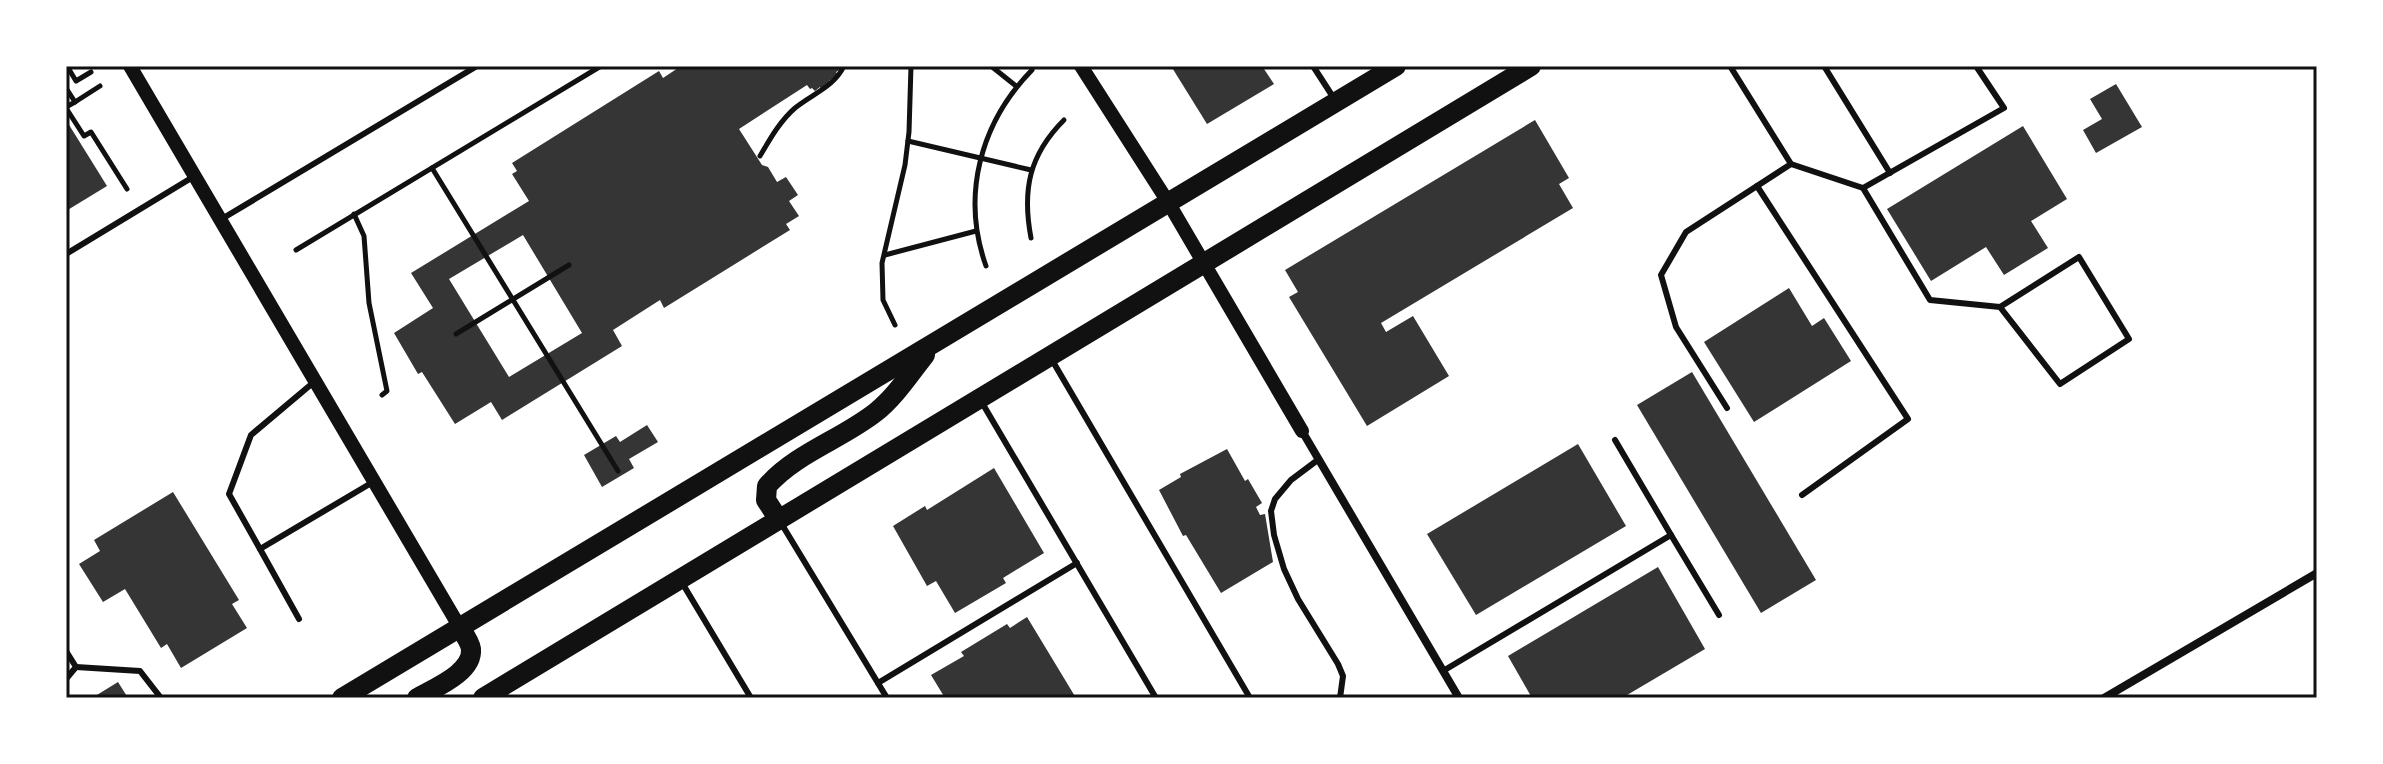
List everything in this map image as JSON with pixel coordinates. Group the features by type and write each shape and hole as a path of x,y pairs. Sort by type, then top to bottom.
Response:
{"main road":[{"path":"344,697 1396,66"},
{"path":"483,698 1531,66"},
{"path":"779,520 766,500 767,486 789,467 875,413 890,400 932,346"},
{"path":"417,698 459,673 469,662 471,647 459,626"}],"street":[{"path":"130,66 459,626"},
{"path":"1081,66 1168,202 1459,698"},
{"path":"2104,698 2317,573"}],"lane":[{"path":"220,220 477,66"},
{"path":"1313,66 1336,101"},
{"path":"1730,66 1791,164 1863,188 1930,300 2000,307 2079,257 2129,339 2060,384 2000,307"},
{"path":"1824,66 1890,173"},
{"path":"1863,188 2004,108 1976,66"},
{"path":"1727,408 1676,327 1661,275 1686,232 1791,164"},
{"path":"66,254 194,177"},
{"path":"1757,186 1908,419 1802,495"},
{"path":"1050,356 1250,698"},
{"path":"299,619 229,494 251,435 314,382"},
{"path":"980,398 1156,698"},
{"path":"1615,440 1719,615"},
{"path":"1319,459 1291,480 1275,499 1271,511 1284,569 1343,676 1340,698"},
{"path":"260,549 373,482"},
{"path":"779,520 887,698"},
{"path":"1443,671 1671,535"},
{"path":"878,683 1077,563"},
{"path":"680,579 751,698"},
{"path":"66,651 76,667"},
{"path":"66,679 76,667"},
{"path":"76,667 140,671 161,698"}],"path":[{"path":"67,66 76,81 91,72"},
{"path":"296,250 601,66"},
{"path":"760,156 793,109 839,78 844,66"},
{"path":"895,325 883,300 882,263 908,141 911,66"},
{"path":"991,66 1016,86"},
{"path":"986,266 976,231 975,193 979,158 987,132 1016,86 1032,70"},
{"path":"100,86 66,107 84,136 91,132 127,189"},
{"path":"66,88 75,102"},
{"path":"1031,238 1026,209 1031,170 1041,147 1064,120"},
{"path":"908,141 1031,170"},
{"path":"432,168 618,471"},
{"path":"354,214 364,236 369,303 387,391 382,395"},
{"path":"885,255 976,231"},
{"path":"456,334 569,265"}],"building":[{"path":"681,66 846,66 836,72 838,75 829,81 832,84 822,91 820,87 815,91 807,85 739,129 777,182 786,177 798,195 789,201 799,216 786,224 790,230 664,308 660,300 613,330 622,346 502,420 491,402 455,424 422,372 418,374 394,333 433,308 411,273 529,201 512,174 517,171 512,163 659,71 663,78","holes":["523,235 582,333 509,377 449,279"]},
{"path":"1171,66 1262,66 1274,84 1207,124"},
{"path":"2116,84 2142,127 2096,153 2083,130 2102,119 2090,99"},
{"path":"66,120 107,186 66,211"},
{"path":"1535,120 1569,178 1559,184 1573,208 1381,323 1386,332 1413,316 1449,376 1367,426 1289,297 1298,292 1285,270"},
{"path":"2023,126 2067,199 2031,221 2048,248 2004,275 1986,247 1931,281 1887,209"},
{"path":"1789,288 1812,326 1824,318 1851,361 1754,422 1704,342"},
{"path":"1692,372 1816,580 1761,613 1637,405"},
{"path":"647,425 658,442 629,459 634,468 602,487 584,455 616,436 620,442"},
{"path":"1578,444 1626,526 1476,615 1427,534"},
{"path":"1227,449 1262,503 1256,507 1260,515 1265,514 1273,562 1221,593 1186,535 1183,536 1159,490 1181,477 1180,474"},
{"path":"994,468 1044,553 1003,578 1006,583 955,613 936,581 927,586 893,526 925,506 927,510"},
{"path":"173,492 239,600 232,604 247,628 181,668 167,644 161,648 125,589 103,602 79,564 100,551 94,540"},
{"path":"1658,567 1705,649 1622,698 1532,698 1508,656"},
{"path":"1027,617 1076,698 945,698 931,675 964,656 961,652 1007,624 1010,628"},
{"path":"118,682 128,698 92,698"}]}
